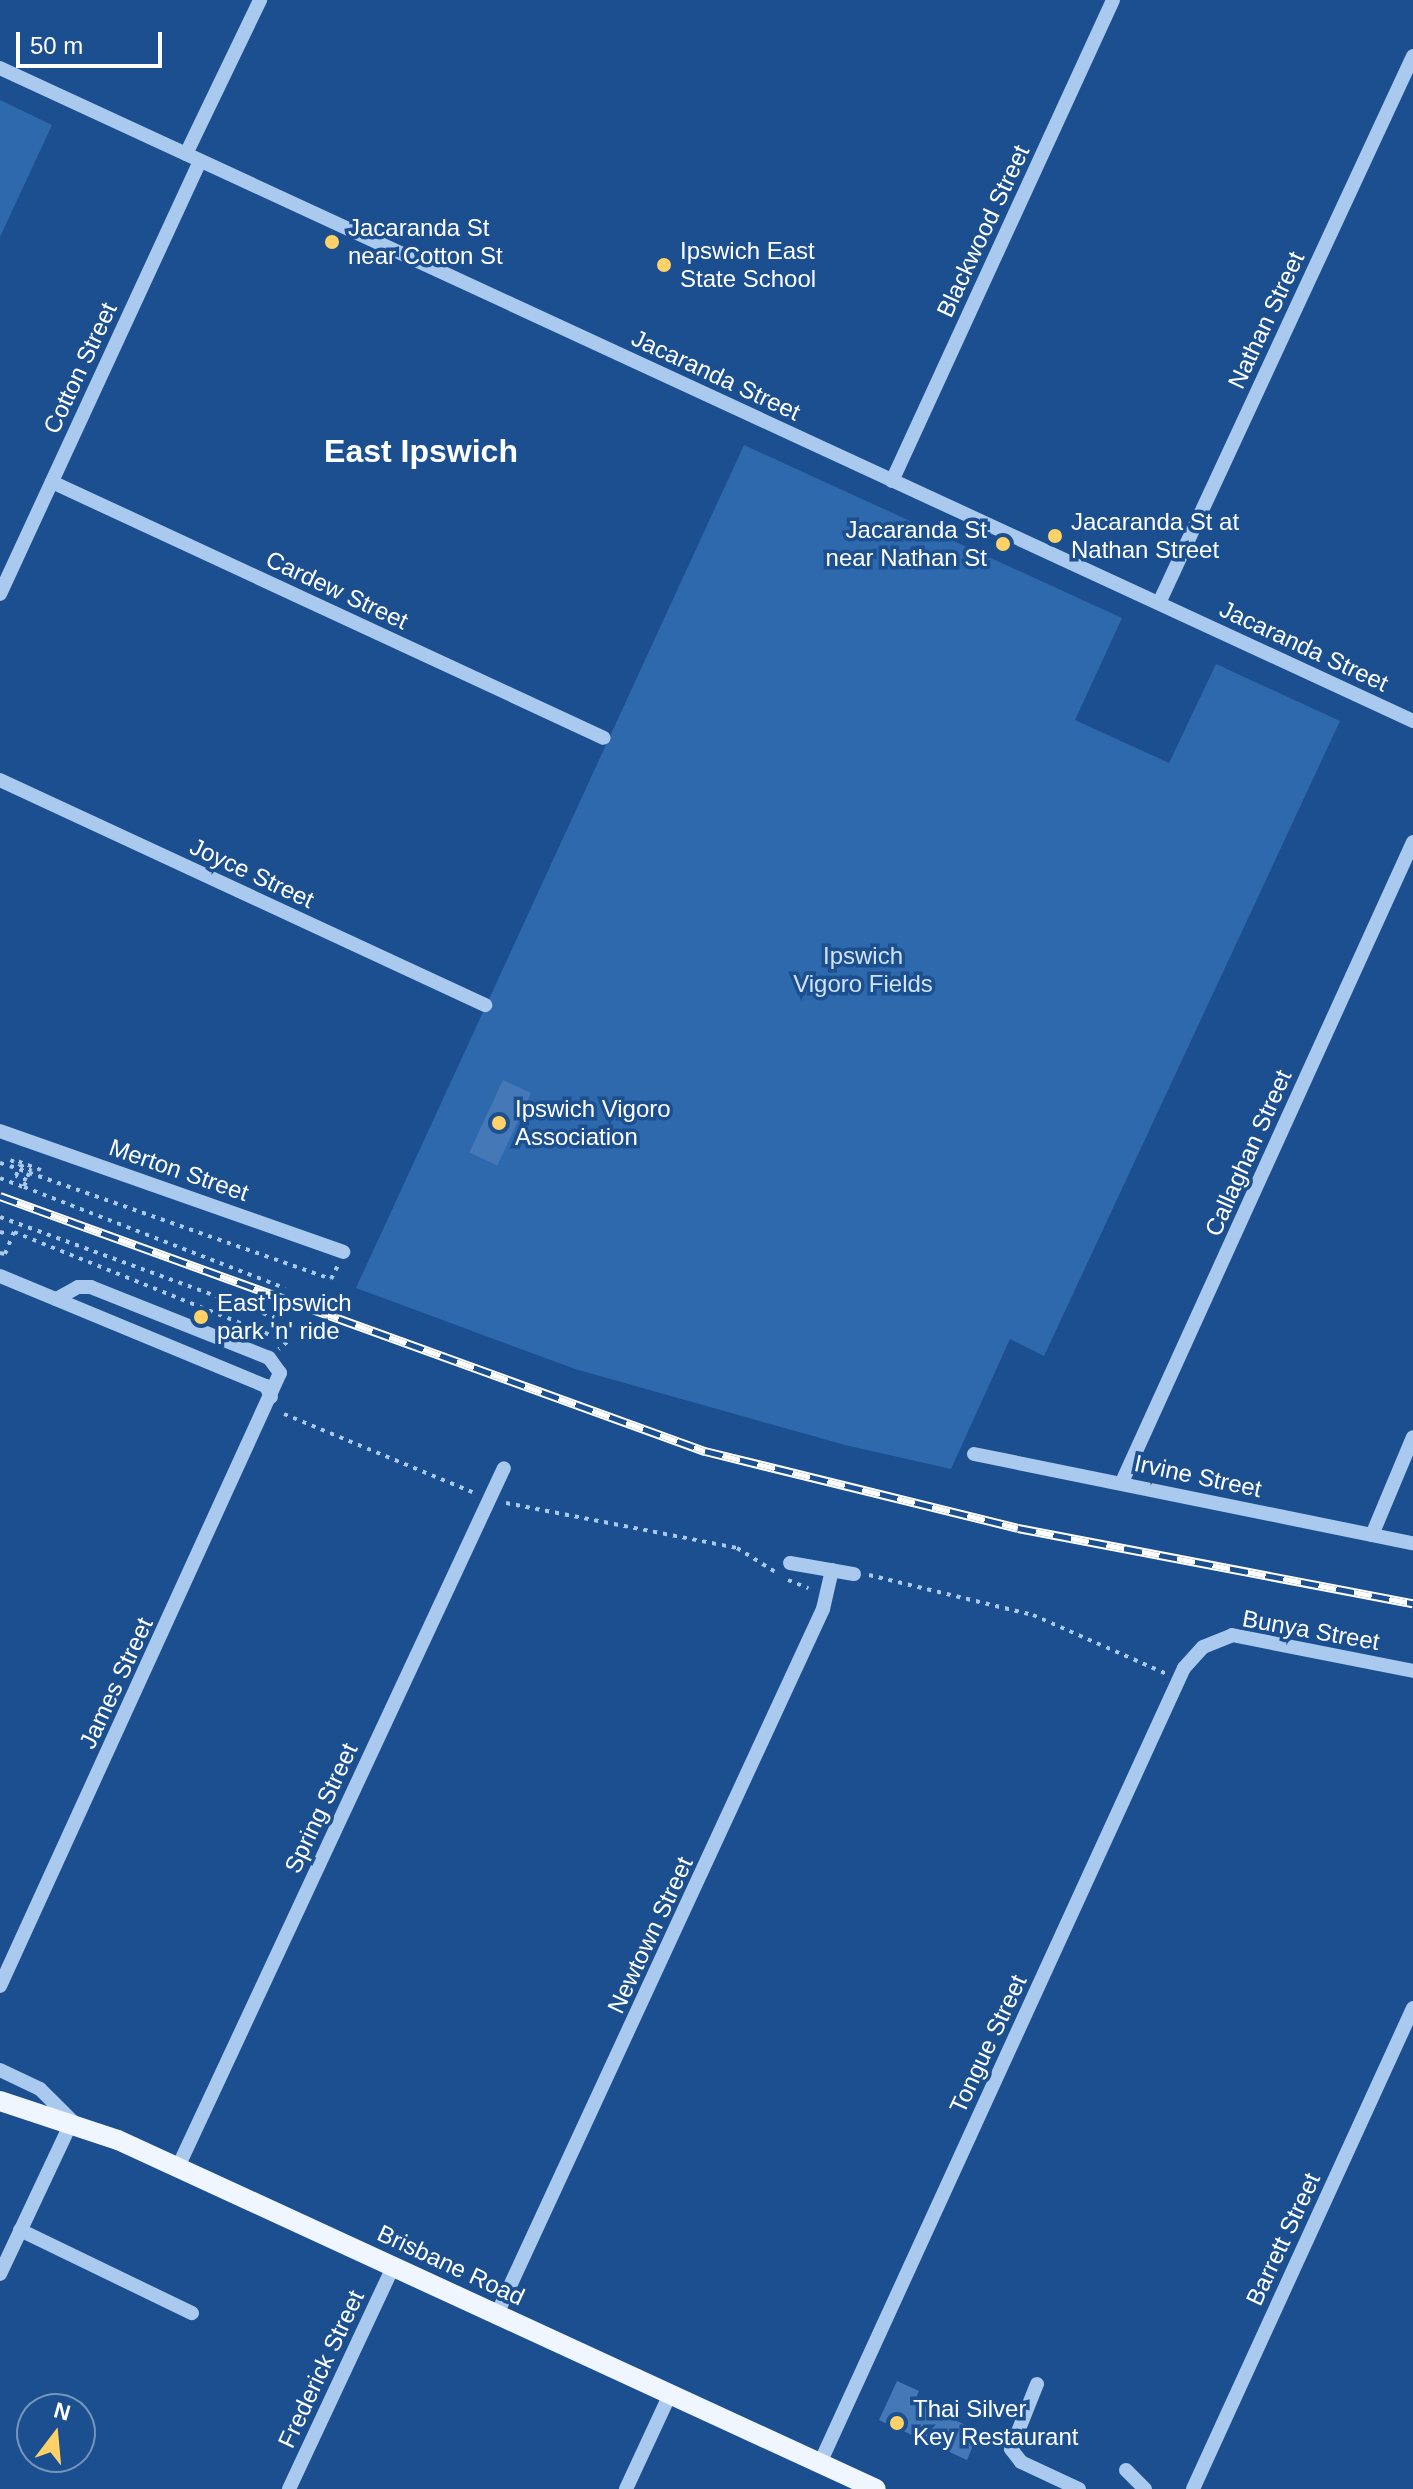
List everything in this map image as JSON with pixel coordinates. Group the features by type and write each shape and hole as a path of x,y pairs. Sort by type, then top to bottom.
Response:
{"main road":[{"name":"Brisbane Road","path":"0,2101 72,2121 178,2167 876,2489"}],"street":[{"name":"Cotton Street","path":"0,594 52,482 260,0"},
{"name":"Blackwood Street","path":"892,481 1113,0"},
{"name":"Nathan Street","path":"1159,603 1413,56"},
{"name":"Jacaranda Street","path":"0,68 1413,721"},
{"name":"Cardew Street","path":"52,482 604,738"},
{"name":"Joyce Street","path":"0,780 485,1005"},
{"name":"Callaghan Street","path":"1122,1482 1413,842"},
{"name":"Merton Street","path":"0,1131 343,1252"},
{"path":"0,1276 266,1386 271,1397"},
{"path":"56,1299 78,1287 91,1287 269,1358 280,1367 271,1397"},
{"name":"James Street","path":"0,1986 271,1397"},
{"path":"1372,1535 1413,1437"},
{"name":"Irvine Street","path":"974,1454 1413,1543"},
{"name":"Spring Street","path":"178,2167 504,1468"},
{"path":"790,1563 859,1576"},
{"name":"Newtown Street","path":"497,2314 823,1609 832,1570"},
{"name":"Bunya Street","path":"1203,1647 1232,1635 1413,1671"},
{"name":"Tongue Street","path":"820,2463 1179,1680 1203,1647"},
{"name":"Barrett Street","path":"1193,2489 1413,2008"},
{"path":"0,2070 40,2089 72,2121 0,2274"},
{"path":"20,2230 192,2313"},
{"name":"Frederick Street","path":"289,2489 393,2267"},
{"path":"1037,2384 1011,2449 1021,2462 1079,2489"},
{"path":"626,2489 670,2394"},
{"path":"1126,2470 1145,2489"}],"path":[{"path":"10,1166 13,1159 41,1170"},
{"path":"0,1163 331,1279 343,1252"},
{"path":"27,1180 16,1176 20,1165 30,1172"},
{"path":"24,1187 30,1172"},
{"path":"0,1178 285,1288"},
{"path":"0,1217 274,1317"},
{"path":"0,1232 8,1234"},
{"path":"0,1253 5,1254 14,1232 287,1342 269,1358"},
{"path":"0,1240 9,1244"},
{"path":"284,1414 472,1492"},
{"path":"504,1502 737,1548 808,1588"},
{"path":"859,1576 872,1575 1033,1615 1179,1680"}],"green space":[{"path":"0,100 52,125 0,237"},
{"name":"Ipswich Vigoro Fields","path":"744,445 1122,618 1075,720 1169,763 1216,664 1340,721 1044,1356 1010,1339 951,1469 845,1445 575,1369 356,1288"}],"building":[{"name":"Ipswich Vigoro Association","path":"503,1080 531,1093 497,1166 469,1153"},
{"path":"897,2381 919,2391 914,2402 979,2431 967,2460 879,2420"}],"railway":[{"path":"0,1196 705,1451 1018,1528 1413,1603"}],"place":[{"name":"Jacaranda St near Cotton St","path":"332,242"},
{"name":"Ipswich East State School","path":"664,265"},
{"name":"Jacaranda St at Nathan Street","path":"1055,536"},
{"name":"Jacaranda St near Nathan St","path":"1003,544"},
{"name":"Ipswich Vigoro Association","path":"499,1123"},
{"name":"East Ipswich park 'n' ride","path":"201,1317"},
{"name":"Thai Silver Key Restaurant","path":"897,2423"}],"district":[{"name":"East Ipswich","path":"421,451"}]}
